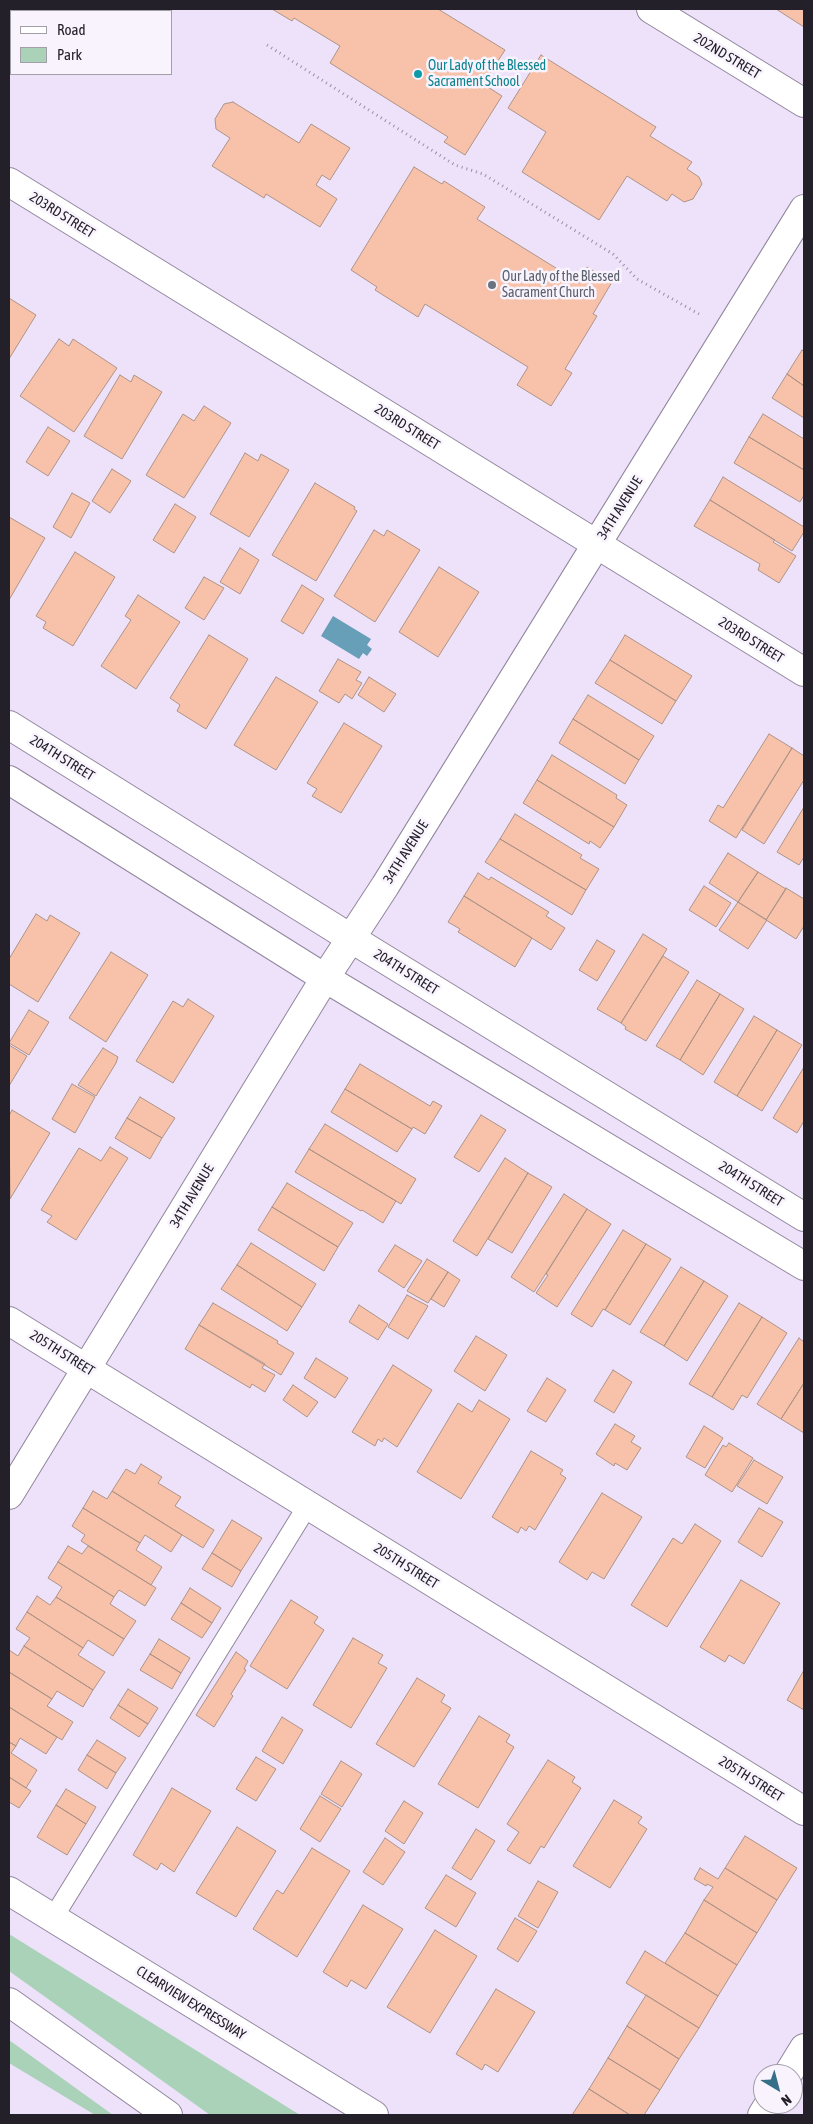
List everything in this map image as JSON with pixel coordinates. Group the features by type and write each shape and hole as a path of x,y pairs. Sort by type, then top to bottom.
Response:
{"main road":[{"name":"202ND STREET","path":"650,9 804,103"},
{"name":"203RD STREET","path":"9,182 804,672"},
{"name":"34TH AVENUE","path":"9,1495 325,978 352,939 804,209"},
{"name":"204TH STREET","path":"9,725 804,1217"},
{"path":"9,780 325,978 804,1266"},
{"name":"205TH STREET","path":"9,1320 804,1811"},
{"name":"CLEARVIEW EXPRESSWAY","path":"9,1891 374,2115"},
{"path":"9,2002 168,2115"},
{"path":"794,2064 804,2048"}],"lane":[{"path":"53,1918 308,1505"}],"path":[{"path":"266,46 455,165 483,174 605,249 613,254 637,279 699,314"}],"green space":[{"path":"9,1934 300,2115 210,2115 9,1971"},
{"path":"9,2040 113,2115 95,2115 9,2063"}],"water":[{"path":"333,616 371,639 367,645 372,649 367,656 363,653 359,659 321,636"}],"building":[{"name":"Our Lady of the Blessed Sacrament School","path":"272,9 438,9 505,50 483,84 502,96 465,155 444,142 448,137 330,63 340,46 294,18 292,21"},
{"path":"776,9 804,9 804,27"},
{"path":"541,55 656,127 650,136 692,162 687,169 699,177 702,184 693,199 684,202 672,194 667,201 627,176 599,220 522,172 546,132 508,108"},
{"path":"233,102 299,143 311,124 350,148 330,180 322,175 316,185 337,199 320,227 266,194 264,198 212,166 230,138 216,129 215,119 224,104"},
{"name":"Our Lady of the Blessed Sacrament Church","path":"414,167 442,184 444,181 485,207 477,219 580,283 587,267 612,282 593,314 597,316 565,369 572,373 551,406 517,385 528,367 425,304 418,317 375,290 377,287 351,270"},
{"path":"9,298 36,315 9,359"},
{"path":"59,339 69,346 73,339 117,368 74,432 20,396"},
{"path":"802,350 804,352 804,386 787,374"},
{"path":"787,374 804,386 804,418 772,398"},
{"path":"120,375 131,382 134,375 162,392 122,459 84,436"},
{"path":"204,406 231,423 184,498 146,475 183,414 194,421"},
{"path":"763,414 804,439 804,470 749,437"},
{"path":"48,427 70,441 48,476 26,462"},
{"path":"749,437 804,470 804,495 800,502 734,463"},
{"path":"245,453 258,461 261,454 289,470 249,537 210,514"},
{"path":"112,469 131,481 110,513 92,501"},
{"path":"723,477 804,527 804,532 792,551 710,500"},
{"path":"315,483 355,507 354,509 357,511 316,581 272,555"},
{"path":"72,493 90,503 71,538 53,527"},
{"path":"710,500 775,540 773,542 796,556 779,583 758,570 760,564 694,526"},
{"path":"175,504 196,517 174,553 153,540"},
{"path":"9,517 45,538 9,600"},
{"path":"374,530 384,536 387,530 420,550 375,622 334,596"},
{"path":"240,548 259,560 240,594 220,582"},
{"path":"75,552 115,577 73,646 43,628 46,622 36,616"},
{"path":"439,567 479,592 438,657 399,632"},
{"path":"204,577 224,588 204,620 185,608"},
{"path":"302,585 324,599 303,634 281,621"},
{"path":"138,595 180,622 136,689 101,666 131,620 125,616"},
{"path":"209,635 248,659 206,729 177,711 180,705 170,698"},
{"path":"625,635 692,676 676,701 610,660"},
{"path":"338,659 361,672 356,680 362,683 352,699 345,694 339,703 319,691"},
{"path":"610,660 676,701 662,724 595,683"},
{"path":"276,677 318,702 276,770 234,745"},
{"path":"369,677 396,694 384,712 358,695"},
{"path":"588,695 654,736 639,760 573,719"},
{"path":"573,719 639,760 625,784 559,743"},
{"path":"344,723 382,746 341,813 312,796 317,789 307,783"},
{"path":"769,734 792,748 736,838 709,821 718,805 723,808"},
{"path":"792,748 804,756 804,780 764,844 742,830"},
{"path":"552,755 617,795 616,798 627,805 614,827 537,780"},
{"path":"537,780 614,827 600,848 590,841 589,844 523,803"},
{"path":"804,807 804,857 799,865 777,852"},
{"path":"515,814 582,855 580,858 599,869 586,890 500,839"},
{"path":"500,839 586,890 572,915 485,862"},
{"path":"728,853 758,872 738,902 709,883"},
{"path":"758,872 786,889 766,920 738,902"},
{"path":"478,873 489,880 491,877 549,912 546,916 565,928 551,950 464,896"},
{"path":"704,886 731,903 716,927 689,910"},
{"path":"786,888 804,899 804,926 796,939 766,920"},
{"path":"464,896 532,938 515,967 458,932 460,929 448,922"},
{"path":"738,902 767,920 748,949 719,930"},
{"path":"36,914 47,921 50,915 80,933 38,1002 9,984 9,959"},
{"path":"643,934 667,949 621,1023 597,1009"},
{"path":"597,940 615,951 597,981 579,970"},
{"path":"111,952 148,975 106,1042 69,1018"},
{"path":"663,956 689,972 646,1041 625,1029 626,1027 621,1023"},
{"path":"697,980 720,994 680,1060 656,1046"},
{"path":"720,994 744,1009 703,1075 680,1060"},
{"path":"188,999 214,1016 173,1083 136,1061 173,1001 183,1007"},
{"path":"29,1010 49,1022 29,1055 9,1043"},
{"path":"754,1016 777,1030 737,1096 714,1082"},
{"path":"777,1030 802,1045 762,1111 737,1096"},
{"path":"9,1045 27,1056 9,1086"},
{"path":"103,1048 118,1057 96,1096 78,1085"},
{"path":"360,1064 430,1106 433,1101 442,1106 425,1134 413,1127 412,1129 345,1089"},
{"path":"804,1067 804,1121 797,1133 773,1118"},
{"path":"72,1084 95,1097 75,1133 52,1119"},
{"path":"345,1089 412,1129 397,1152 331,1112"},
{"path":"140,1097 175,1118 162,1138 127,1118"},
{"path":"12,1110 50,1133 10,1199 9,1116"},
{"path":"481,1115 506,1130 479,1172 454,1157"},
{"path":"127,1118 162,1138 150,1159 115,1138"},
{"path":"325,1124 416,1179 401,1204 309,1149"},
{"path":"110,1147 128,1158 76,1240 47,1222 52,1216 41,1210 79,1148 101,1161"},
{"path":"309,1149 396,1201 383,1223 295,1172"},
{"path":"505,1158 528,1173 477,1256 453,1241"},
{"path":"528,1173 552,1187 512,1253 488,1239"},
{"path":"287,1183 353,1223 338,1247 272,1207"},
{"path":"564,1194 587,1209 534,1292 511,1277"},
{"path":"272,1207 338,1247 324,1271 258,1230"},
{"path":"587,1209 611,1224 557,1307 536,1293"},
{"path":"623,1230 646,1244 605,1310 603,1309 592,1327 571,1314"},
{"path":"251,1243 316,1284 302,1307 237,1265"},
{"path":"646,1244 671,1259 630,1325 605,1310"},
{"path":"395,1245 422,1261 404,1288 378,1271"},
{"path":"427,1259 448,1272 428,1303 407,1291"},
{"path":"237,1265 302,1307 287,1331 221,1289"},
{"path":"681,1267 704,1281 664,1346 640,1332"},
{"path":"448,1272 460,1280 444,1307 431,1299"},
{"path":"704,1281 728,1296 687,1361 664,1346"},
{"path":"407,1295 428,1306 408,1339 388,1327"},
{"path":"213,1303 278,1341 277,1343 294,1353 281,1375 199,1325"},
{"path":"739,1303 762,1317 712,1397 689,1384"},
{"path":"359,1305 388,1324 378,1340 349,1322"},
{"path":"762,1317 787,1333 747,1398 742,1395 733,1410 712,1397"},
{"path":"199,1325 265,1364 262,1368 275,1375 265,1392 252,1384 250,1388 185,1349"},
{"path":"476,1336 507,1355 485,1391 454,1371"},
{"path":"799,1338 804,1342 804,1383 781,1419 757,1404"},
{"path":"316,1358 348,1378 335,1398 304,1378"},
{"path":"393,1365 432,1390 397,1447 384,1438 382,1442 378,1439 375,1446 352,1432"},
{"path":"613,1370 632,1382 614,1413 594,1401"},
{"path":"547,1378 566,1390 546,1422 527,1411"},
{"path":"804,1383 804,1433 781,1419"},
{"path":"293,1385 318,1402 307,1417 283,1400"},
{"path":"479,1400 510,1419 461,1499 417,1472 458,1403 472,1412"},
{"path":"615,1424 635,1436 631,1442 641,1448 627,1470 615,1463 614,1466 596,1454"},
{"path":"704,1426 723,1438 705,1468 686,1457"},
{"path":"729,1443 753,1458 732,1492 705,1475 723,1445 726,1447"},
{"path":"531,1451 563,1470 560,1474 566,1478 535,1530 529,1526 526,1531 521,1527 518,1533 492,1517"},
{"path":"754,1460 783,1477 767,1504 737,1486"},
{"path":"141,1464 162,1477 158,1483 181,1497 175,1506 214,1530 203,1548 112,1491 126,1469 135,1474"},
{"path":"93,1491 107,1499 112,1491 182,1535 171,1552 145,1535 140,1543 83,1508"},
{"path":"602,1493 642,1517 604,1579 592,1572 587,1580 559,1562"},
{"path":"83,1508 140,1543 136,1550 162,1567 151,1585 81,1541 85,1535 72,1526"},
{"path":"759,1508 783,1522 762,1557 738,1542"},
{"path":"232,1520 262,1538 241,1571 212,1553"},
{"path":"695,1524 721,1541 667,1627 631,1605 673,1538 682,1544"},
{"path":"68,1546 82,1554 88,1546 156,1588 145,1606 119,1590 114,1597 58,1562"},
{"path":"212,1553 241,1571 232,1587 202,1569"},
{"path":"58,1562 114,1597 110,1604 136,1621 124,1639 56,1597 62,1587 48,1578"},
{"path":"741,1580 780,1603 744,1664 729,1655 725,1662 700,1647"},
{"path":"190,1588 221,1608 212,1623 181,1603"},
{"path":"37,1596 50,1605 56,1597 124,1639 113,1656 88,1640 83,1648 27,1612"},
{"path":"291,1600 318,1617 314,1623 324,1630 287,1689 250,1666"},
{"path":"181,1603 212,1623 202,1638 171,1619"},
{"path":"27,1612 83,1648 78,1655 105,1672 93,1690 24,1646 30,1638 16,1629"},
{"path":"353,1638 383,1655 378,1663 387,1668 351,1728 313,1705"},
{"path":"159,1639 190,1658 181,1673 150,1654"},
{"path":"24,1646 93,1690 83,1707 57,1691 52,1699 9,1672 9,1650 18,1656"},
{"path":"236,1652 248,1661 244,1669 246,1670 214,1727 196,1715"},
{"path":"150,1654 181,1673 172,1689 140,1670"},
{"path":"804,1670 804,1710 787,1700"},
{"path":"9,1672 52,1699 47,1706 73,1722 62,1740 9,1707"},
{"path":"417,1678 445,1695 441,1702 451,1708 414,1767 376,1744"},
{"path":"128,1689 158,1708 148,1724 118,1705"},
{"path":"118,1705 148,1724 139,1737 110,1718"},
{"path":"9,1707 57,1737 46,1754 20,1738 16,1746 9,1742"},
{"path":"479,1716 510,1735 506,1742 514,1747 478,1808 438,1784"},
{"path":"282,1717 303,1730 283,1764 262,1751"},
{"path":"97,1740 126,1758 116,1773 87,1755"},
{"path":"9,1742 16,1746 11,1753 37,1770 26,1788 9,1777"},
{"path":"87,1755 116,1773 107,1789 78,1770"},
{"path":"256,1757 276,1769 256,1801 236,1789"},
{"path":"548,1760 575,1777 572,1782 581,1788 544,1848 541,1846 530,1864 507,1850 519,1832 507,1824"},
{"path":"341,1761 362,1774 342,1807 321,1794"},
{"path":"9,1777 31,1791 19,1808 9,1802"},
{"path":"172,1788 211,1811 174,1872 161,1863 157,1870 133,1855"},
{"path":"66,1789 96,1807 86,1824 56,1805"},
{"path":"320,1796 341,1809 320,1842 300,1829"},
{"path":"614,1800 642,1817 638,1823 647,1829 610,1888 573,1866"},
{"path":"404,1801 423,1813 404,1844 385,1831"},
{"path":"56,1805 86,1824 67,1855 37,1837"},
{"path":"237,1827 276,1851 236,1917 196,1893"},
{"path":"476,1829 495,1841 471,1880 452,1868"},
{"path":"745,1836 797,1868 777,1900 725,1868"},
{"path":"385,1838 405,1852 383,1885 363,1872"},
{"path":"312,1848 350,1871 297,1957 253,1929 277,1890 283,1894"},
{"path":"700,1868 718,1879 725,1868 777,1900 757,1933 704,1900 713,1887 707,1884 706,1886 694,1879"},
{"path":"446,1875 476,1893 456,1927 425,1908"},
{"path":"538,1881 558,1892 538,1928 518,1916"},
{"path":"704,1900 757,1933 737,1965 685,1933"},
{"path":"363,1905 403,1929 366,1989 351,1980 347,1987 323,1972"},
{"path":"515,1918 537,1931 518,1962 497,1949"},
{"path":"435,1930 477,1956 430,2033 387,2007"},
{"path":"685,1933 737,1965 718,1996 665,1963"},
{"path":"645,1951 718,1996 699,2028 626,1983"},
{"path":"496,1989 535,2012 498,2072 485,2064 482,2070 456,2054"},
{"path":"646,1995 699,2028 679,2059 627,2026"},
{"path":"627,2026 679,2059 660,2090 608,2058"},
{"path":"608,2058 660,2090 644,2115 630,2115 589,2089"},
{"path":"589,2089 630,2115 572,2115"}],"place":[{"name":"Our Lady of the Blessed Sacrament School","path":"418,74"},
{"name":"Our Lady of the Blessed Sacrament Church","path":"492,285"}]}
